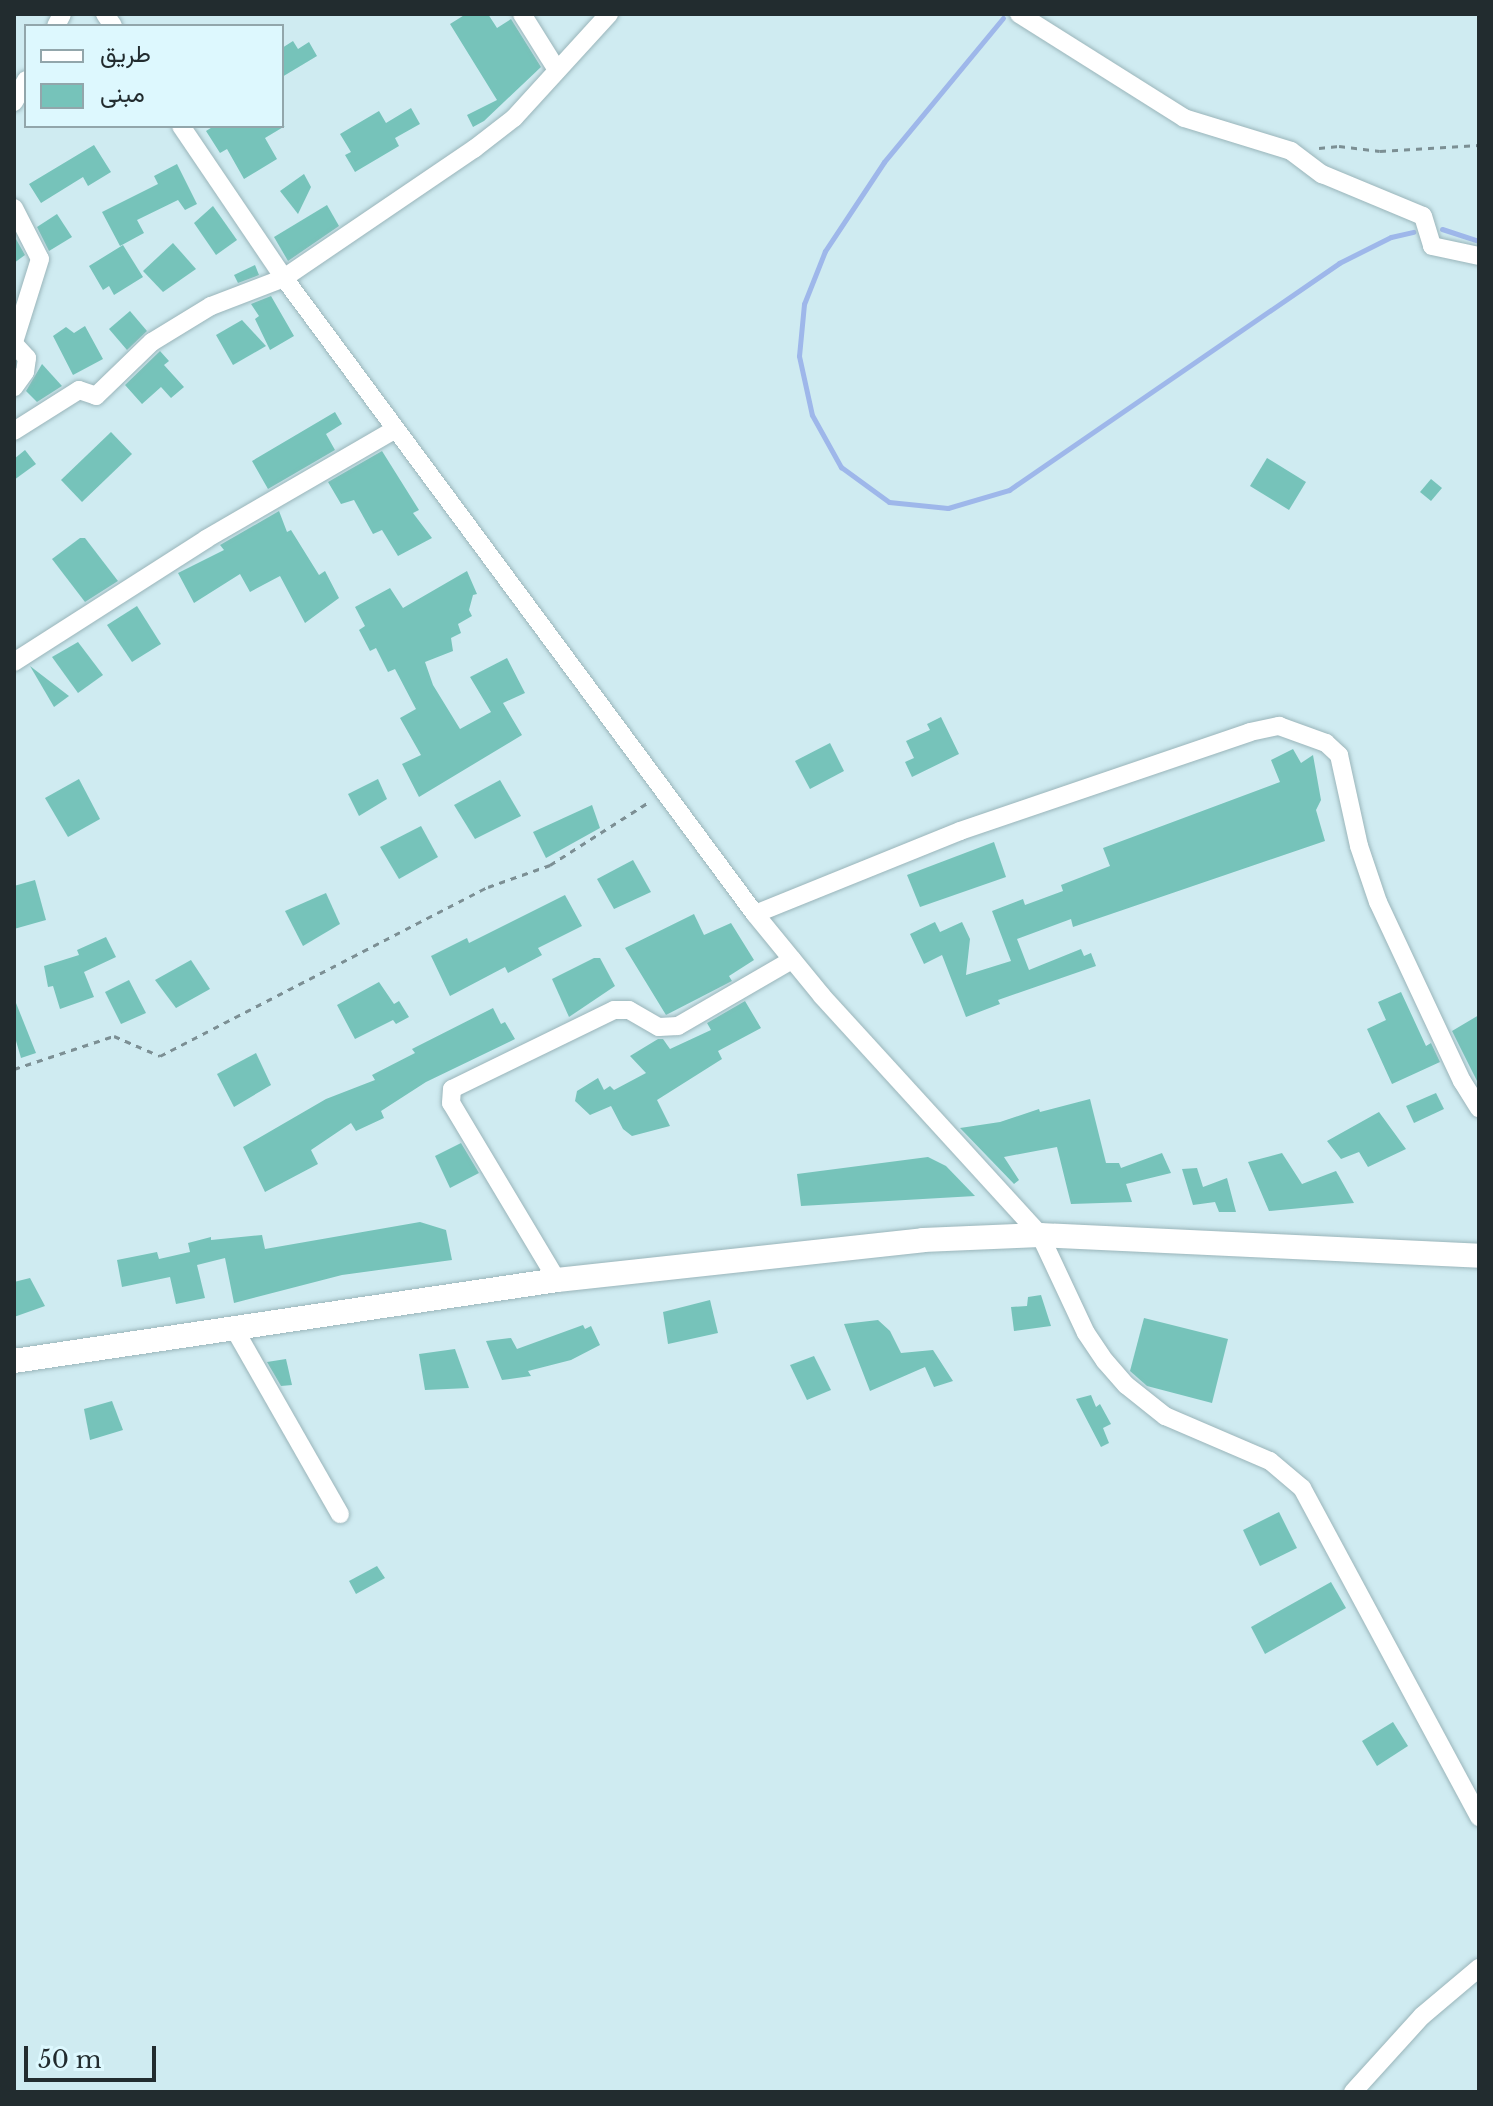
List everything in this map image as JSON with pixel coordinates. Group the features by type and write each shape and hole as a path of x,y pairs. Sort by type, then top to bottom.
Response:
{"main road":[{"path":"14,1361 557,1280 923,1240 1040,1235 1479,1256"}],"street":[{"path":"522,14 557,70"},
{"path":"14,431 79,390 96,396 152,342 211,306 284,278 474,149 514,118 609,14"},
{"path":"1019,14 1184,118 1291,151 1322,174 1423,216 1432,246 1479,256"},
{"path":"14,102 24,84"},
{"path":"182,128 284,278 394,430 755,914 792,960 1040,1235 1086,1333 1126,1385 1165,1416 1270,1461 1302,1488 1479,1817"},
{"path":"14,208 40,259 14,343 27,358 25,372 14,387"},
{"path":"14,662 206,539 394,430"},
{"path":"755,914 960,831 1250,732 1279,726 1326,743 1339,755 1359,846 1378,902 1479,1108"},
{"path":"557,1280 451,1103 452,1089 614,1010 629,1010 659,1027 678,1026 792,960"},
{"path":"235,1330 340,1514"},
{"path":"1353,2092 1422,2016 1479,1968"}],"path":[{"path":"1291,151 1339,146 1380,151 1479,145"},
{"path":"14,1069 114,1036 160,1056 488,887 550,865 666,791"}],"building":[{"path":"466,14 488,14 497,28 511,19 541,67 484,121 473,127 467,115 497,100 450,24"},
{"path":"293,41 298,49 309,42 317,56 284,76 284,47"},
{"path":"411,108 420,124 395,138 399,146 355,172 345,155 351,152 340,134 379,111 386,123"},
{"path":"211,128 282,128 265,138 277,159 244,179 227,149 220,153 206,131"},
{"path":"94,145 111,172 88,186 83,177 41,203 29,184"},
{"path":"177,164 197,204 185,210 178,200 137,220 144,233 120,246 102,212 158,184 154,176"},
{"path":"304,174 311,187 298,214 280,191"},
{"path":"327,205 339,226 288,261 274,237"},
{"path":"213,206 237,240 216,255 194,223"},
{"path":"57,214 72,237 49,251 37,227"},
{"path":"16,239 25,255 14,263 14,241"},
{"path":"173,243 196,269 163,292 143,271"},
{"path":"123,245 143,277 114,295 109,286 103,290 89,266"},
{"path":"255,265 259,275 238,283 234,275"},
{"path":"271,296 294,336 270,350 255,319 259,316 251,304"},
{"path":"130,311 147,331 127,350 109,329"},
{"path":"242,320 266,346 233,365 216,335"},
{"path":"85,326 103,359 73,375 53,336 66,327 74,333"},
{"path":"160,351 169,361 164,365 184,387 171,398 161,387 142,404 125,385"},
{"path":"42,364 62,386 37,402 26,391"},
{"path":"335,412 342,424 326,434 335,450 268,489 252,461"},
{"path":"111,432 132,454 82,502 61,480"},
{"path":"25,450 36,464 14,480 14,459"},
{"path":"382,451 419,510 413,513 432,538 398,556 382,530 373,534 354,500 341,504 328,482"},
{"path":"1267,458 1306,482 1289,510 1250,486"},
{"path":"1431,479 1442,488 1431,501 1420,492"},
{"path":"279,511 287,532 291,530 319,575 325,571 339,598 305,623 280,576 250,592 240,574 194,603 178,573 224,550 220,545"},
{"path":"80,538 85,538 118,581 85,602 52,559"},
{"path":"467,571 477,594 473,595 469,610 472,616 458,624 461,633 451,638 453,651 425,662 433,685 460,729 491,712 470,677 507,658 525,693 503,703 522,735 419,797 402,764 421,755 400,718 416,709 395,669 388,672 376,648 370,651 359,630 365,626 355,607 390,588 403,608"},
{"path":"137,606 161,644 132,662 107,625"},
{"path":"78,642 103,675 78,693 52,657"},
{"path":"30,666 69,696 54,707"},
{"path":"941,717 959,754 912,777 905,762 914,758 906,741 930,730 927,724"},
{"path":"830,743 844,771 810,789 795,761"},
{"path":"1293,749 1301,763 1313,755 1321,800 1316,810 1325,841 1073,927 1071,919 1017,939 1029,970 1081,949 1084,956 1091,953 1096,966 998,1000 1000,1004 966,1017 942,955 924,964 910,934 935,922 940,932 962,922 970,939 966,975 1011,961 992,911 1023,899 1025,905 1063,891 1061,885 1110,866 1103,848 1280,782 1271,760"},
{"path":"79,779 100,819 68,837 45,798"},
{"path":"378,779 387,799 359,816 348,794"},
{"path":"500,780 521,816 475,839 454,805"},
{"path":"592,805 600,828 546,858 533,832"},
{"path":"421,826 438,857 399,879 380,847"},
{"path":"994,842 1006,877 920,907 907,875"},
{"path":"633,860 651,892 614,909 597,879"},
{"path":"35,880 46,920 14,929 14,886"},
{"path":"326,893 340,924 303,946 285,911"},
{"path":"565,895 582,926 538,948 542,955 508,973 505,967 450,996 431,956 467,938 469,943"},
{"path":"694,914 704,935 731,923 754,960 729,976 732,981 666,1015 625,948"},
{"path":"106,937 116,957 84,972 94,997 60,1009 53,986 48,987 44,966 79,955 77,950"},
{"path":"594,958 600,958 615,986 569,1017 552,979"},
{"path":"191,960 210,989 176,1008 155,980"},
{"path":"129,980 146,1013 121,1024 105,992"},
{"path":"379,982 394,1004 399,1001 409,1017 396,1024 393,1020 355,1039 337,1005"},
{"path":"1401,992 1426,1046 1431,1043 1440,1062 1392,1084 1367,1029 1386,1020 1378,1002"},
{"path":"14,998 36,1053 21,1058 14,1034"},
{"path":"745,1001 761,1028 718,1051 722,1059 657,1100 670,1126 632,1136 623,1129 611,1106 590,1115 575,1101 577,1091 598,1078 604,1090 610,1086 614,1090 646,1073 630,1056 658,1039 663,1039 670,1049 711,1030 707,1023"},
{"path":"493,1008 501,1024 505,1022 515,1039 426,1082 381,1111 384,1118 356,1131 351,1123 311,1150 318,1164 265,1192 243,1147 326,1099 375,1080 372,1075 415,1053 412,1049"},
{"path":"1479,1015 1479,1085 1452,1031"},
{"path":"256,1053 271,1085 234,1107 217,1074"},
{"path":"1436,1093 1444,1109 1414,1123 1406,1106"},
{"path":"1090,1099 1106,1163 1119,1163 1121,1168 1162,1153 1171,1173 1126,1184 1132,1202 1071,1204 1057,1147 1004,1157 1019,1180 1014,1184 960,1128 1000,1122 1039,1109 1040,1112"},
{"path":"1379,1112 1406,1149 1368,1167 1359,1152 1341,1159 1327,1141"},
{"path":"461,1143 479,1173 450,1188 435,1156"},
{"path":"1282,1153 1302,1184 1336,1171 1354,1203 1269,1211 1248,1162"},
{"path":"928,1157 946,1166 975,1196 801,1206 797,1174"},
{"path":"1197,1168 1203,1187 1227,1178 1236,1212 1219,1212 1215,1202 1193,1205 1182,1169"},
{"path":"420,1222 446,1230 452,1260 342,1275 234,1303 225,1258 197,1265 205,1298 176,1304 170,1277 122,1287 117,1260 157,1252 159,1259 190,1252 188,1243 211,1237 211,1240 262,1235 265,1249"},
{"path":"30,1278 45,1306 14,1317 14,1282"},
{"path":"1041,1295 1051,1326 1014,1331 1011,1307 1027,1306 1028,1297"},
{"path":"710,1300 718,1333 668,1344 663,1312"},
{"path":"1144,1318 1228,1339 1212,1403 1147,1386 1130,1371"},
{"path":"878,1320 890,1331 901,1353 933,1350 953,1381 934,1387 925,1367 870,1391 844,1324"},
{"path":"583,1325 585,1329 591,1326 600,1345 571,1360 528,1371 531,1376 502,1380 486,1341 511,1338 517,1349"},
{"path":"455,1349 469,1388 425,1390 419,1354"},
{"path":"814,1356 831,1390 807,1400 790,1365"},
{"path":"286,1359 292,1385 281,1386 267,1362"},
{"path":"1091,1395 1096,1407 1100,1404 1111,1424 1103,1428 1109,1443 1101,1447 1076,1399"},
{"path":"112,1401 123,1430 90,1440 84,1409"},
{"path":"1279,1512 1297,1548 1260,1566 1243,1530"},
{"path":"377,1566 385,1578 356,1594 349,1581"},
{"path":"1331,1582 1346,1608 1265,1654 1251,1627"},
{"path":"1393,1722 1408,1746 1377,1766 1362,1741"}],"waterway":[{"path":"1003,18 884,162 825,251 804,304 799,356 812,415 841,467 889,502 948,508 1009,490 1339,263 1391,237 1413,232"},
{"path":"1442,229 1479,241"}]}
